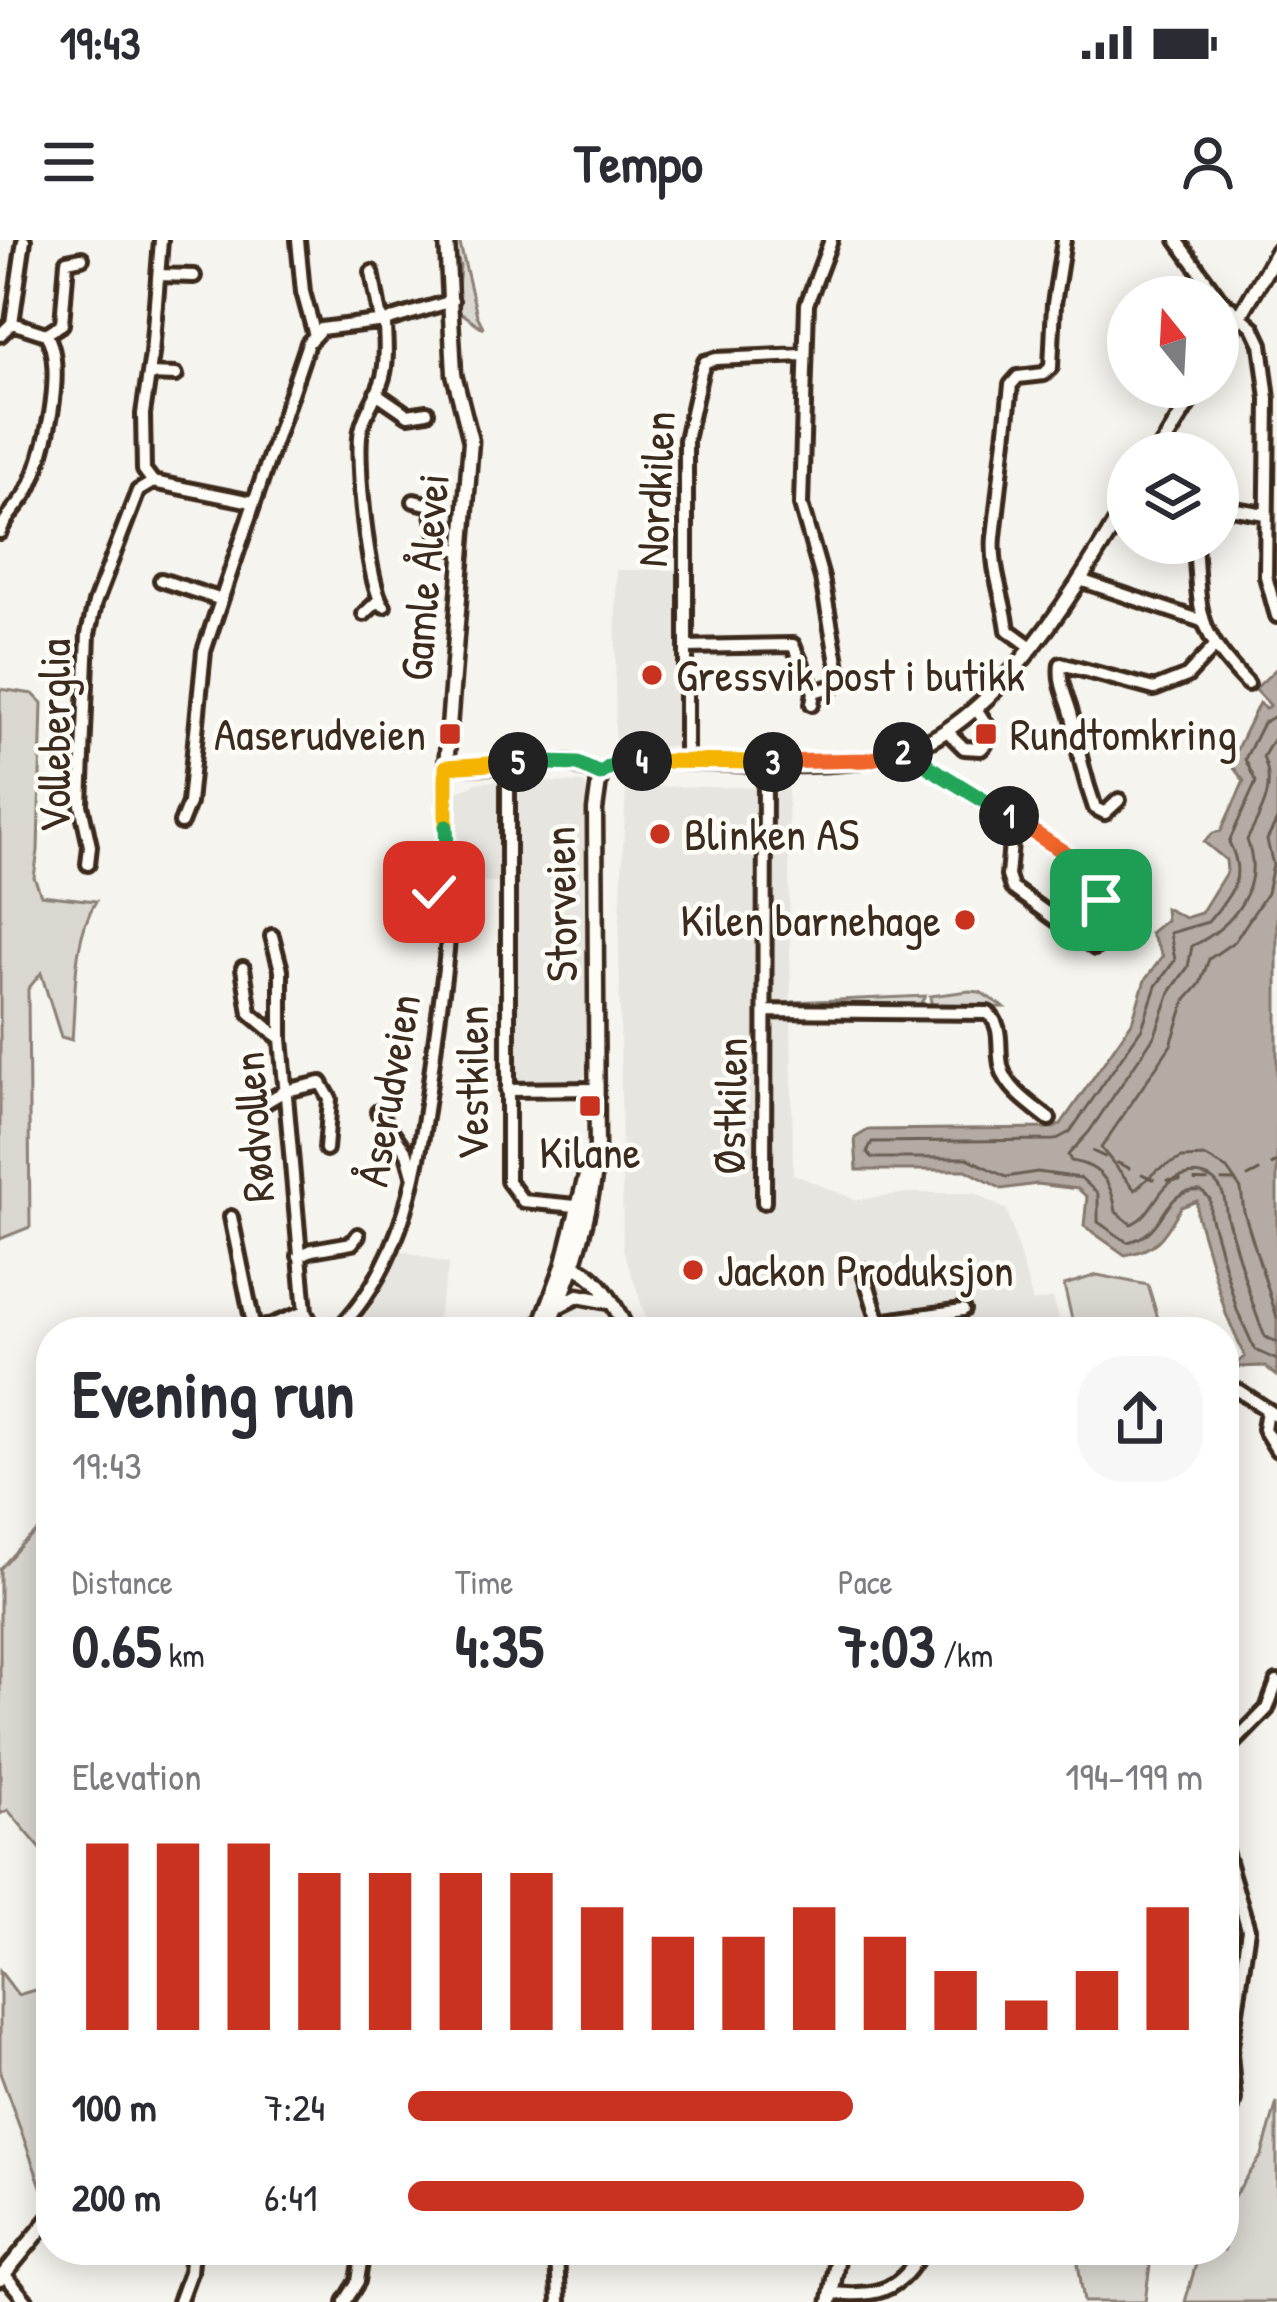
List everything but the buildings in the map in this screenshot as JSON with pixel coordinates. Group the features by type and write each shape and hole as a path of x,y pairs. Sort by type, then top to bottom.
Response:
{"main road":[{"name":"Gamle Ålevei","path":"446,767 471,441 454,374 447,240"},
{"path":"1239,319 1277,252"},
{"name":"Storveien","path":"570,1269 596,1109 595,810 600,774 623,762 867,760 916,748 948,732 976,710 1030,646 1107,535"},
{"path":"446,767 578,764 600,774"},
{"path":"570,1269 609,1302 618,1317"},
{"path":"552,1317 570,1269"},
{"path":"549,1317 570,1269"},
{"path":"560,1305 578,1296 609,1302"},
{"path":"2,2276 36,2235"},
{"path":"831,2298 836,2265"}],"street":[{"path":"0,335 12,323 24,240"},
{"path":"161,240 143,414 148,476 252,502"},
{"path":"181,823 189,803 204,651 314,332 303,292 298,240"},
{"path":"686,647 793,645 813,698 840,680 822,578 801,505 808,294 831,240"},
{"path":"1030,646 1008,630 992,562 994,537 1011,385 1018,377 1044,374 1051,367 1064,240"},
{"path":"1177,240 1219,298 1253,327 1265,363 1266,576 1277,616"},
{"path":"12,323 46,334 62,324 67,261 82,258"},
{"path":"364,614 381,604 367,543 359,441 385,364 383,321 372,272"},
{"path":"159,275 194,276"},
{"path":"314,332 383,321 452,301"},
{"path":"0,532 33,479 53,400 54,354 46,334"},
{"name":"Nordkilen","path":"686,761 686,440 701,372 705,362 716,359 803,355"},
{"path":"150,374 176,374"},
{"path":"376,393 408,415 427,412"},
{"name":"Volleberglia","path":"88,864 90,846 81,805 88,634 95,602 148,476"},
{"path":"414,501 431,505 440,542 463,552"},
{"path":"1239,510 1265,514"},
{"path":"1197,564 1202,621 1214,647 1248,684"},
{"path":"160,580 219,599"},
{"path":"1079,580 1202,621"},
{"path":"1119,800 1105,813 1095,808 1079,766 1061,664 1154,689 1187,676 1214,647"},
{"path":"948,732 964,748 981,749 986,724 976,710"},
{"path":"916,748 929,767 1068,855 1082,887 1104,903 1112,918 1123,924 1134,917"},
{"name":"Vestkilen","path":"508,762 506,1172 511,1189 523,1201 576,1206"},
{"name":"Østkilen","path":"764,1202 765,762"},
{"name":"Åserudveien","path":"351,1317 362,1306 392,1245 414,1178 449,924 446,767"},
{"path":"1013,820 1008,876 1012,888 1095,948"},
{"path":"430,918 437,883 448,868"},
{"name":"Rødvollen","path":"272,936 281,970 281,1039 307,1317"},
{"path":"243,968 250,1012 281,1039"},
{"name":"Østkilen","path":"766,1011 988,1013 997,1023 1003,1072 1015,1090 1049,1120"},
{"path":"254,1108 285,1091 317,1082 325,1086 330,1100 326,1150"},
{"path":"508,1090 597,1089"},
{"path":"378,1112 409,1156 414,1178"},
{"name":"Rødvollen","path":"231,1216 252,1317"},
{"path":"299,1256 352,1243 358,1235"},
{"path":"862,1270 877,1317"},
{"path":"929,1317 964,1310"},
{"name":"Rødvollen","path":"291,1317 304,1312"},
{"path":"1239,1394 1272,1413 1264,1429 1277,1450"},
{"path":"1239,1738 1267,1709 1277,1682"},
{"path":"1239,1903 1248,1929 1239,1991"},
{"path":"179,2302 191,2265"},
{"path":"345,2302 358,2282 361,2265"},
{"path":"558,2265 559,2302"},
{"path":"831,2298 888,2290 902,2281 913,2265"},
{"path":"2,2276 27,2302"}],"shaded area":[{"path":"451,240 459,240 484,329 456,309 460,266"},
{"path":"616,570 682,570 682,720 676,746 615,748"},
{"path":"0,689 33,694 42,703 34,877 41,895 96,901 79,950 72,1040 61,1037 41,973 28,989 30,1227 0,1239"},
{"path":"480,782 583,783 586,787 589,1070 580,1082 501,1084 502,883 456,879 458,792"},
{"path":"626,786 788,788 793,1174 856,1200 907,1193 974,1193 1007,1210 1033,1302 1053,1298 1059,1317 646,1317 623,1249 619,940"},
{"path":"980,992 1004,1007 932,1008 930,996"},
{"path":"925,996 918,1008 791,1007 793,1002"},
{"path":"397,1249 449,1264 437,1317 358,1317 373,1300"},
{"path":"1097,1275 1148,1285 1158,1317 1071,1317 1064,1285"},
{"path":"36,1532 36,1843 8,1810 0,1814 0,1569"},
{"path":"0,1971 18,1995 36,1990 36,2172 0,2073"},
{"path":"1277,2102 1277,2302 1185,2302 1196,2265 1239,2265 1239,2189 1262,2155"},
{"path":"1078,2265 1150,2265 1145,2302 1084,2302"}],"water":[{"path":"1277,668 1277,1376 1265,1366 1239,1367 1245,1357 1239,1343 1239,1317 1226,1314 1197,1201 1181,1207 1153,1245 1125,1255 1084,1226 1087,1197 1078,1189 1037,1184 1002,1189 966,1170 857,1170 855,1138 868,1130 1054,1128 1061,1124 1132,1022 1145,980 1163,956 1150,933 1166,920 1165,908 1185,918 1201,913 1227,871 1226,860 1204,842 1221,831 1244,781 1230,763 1259,703 1265,709 1270,705 1255,689"}],"ferry route":[{"path":"1092,1151 1155,1180 1240,1181 1277,1162"}],"place":[{"name":"Gressvik post i butikk","path":"652,675"},
{"name":"Aaserudveien","path":"450,734"},
{"name":"Rundtomkring","path":"986,734"},
{"name":"Blinken AS","path":"660,834"},
{"name":"Kilen barnehage","path":"965,920"},
{"name":"Kilane","path":"590,1106"},
{"name":"Jackon Produksjon","path":"693,1270"}],"route":[{"path":"434,892 448,868 446,767 570,763 600,774 614,764 632,761 841,762 916,748 929,767 1068,855 1085,892 1101,900"}]}
